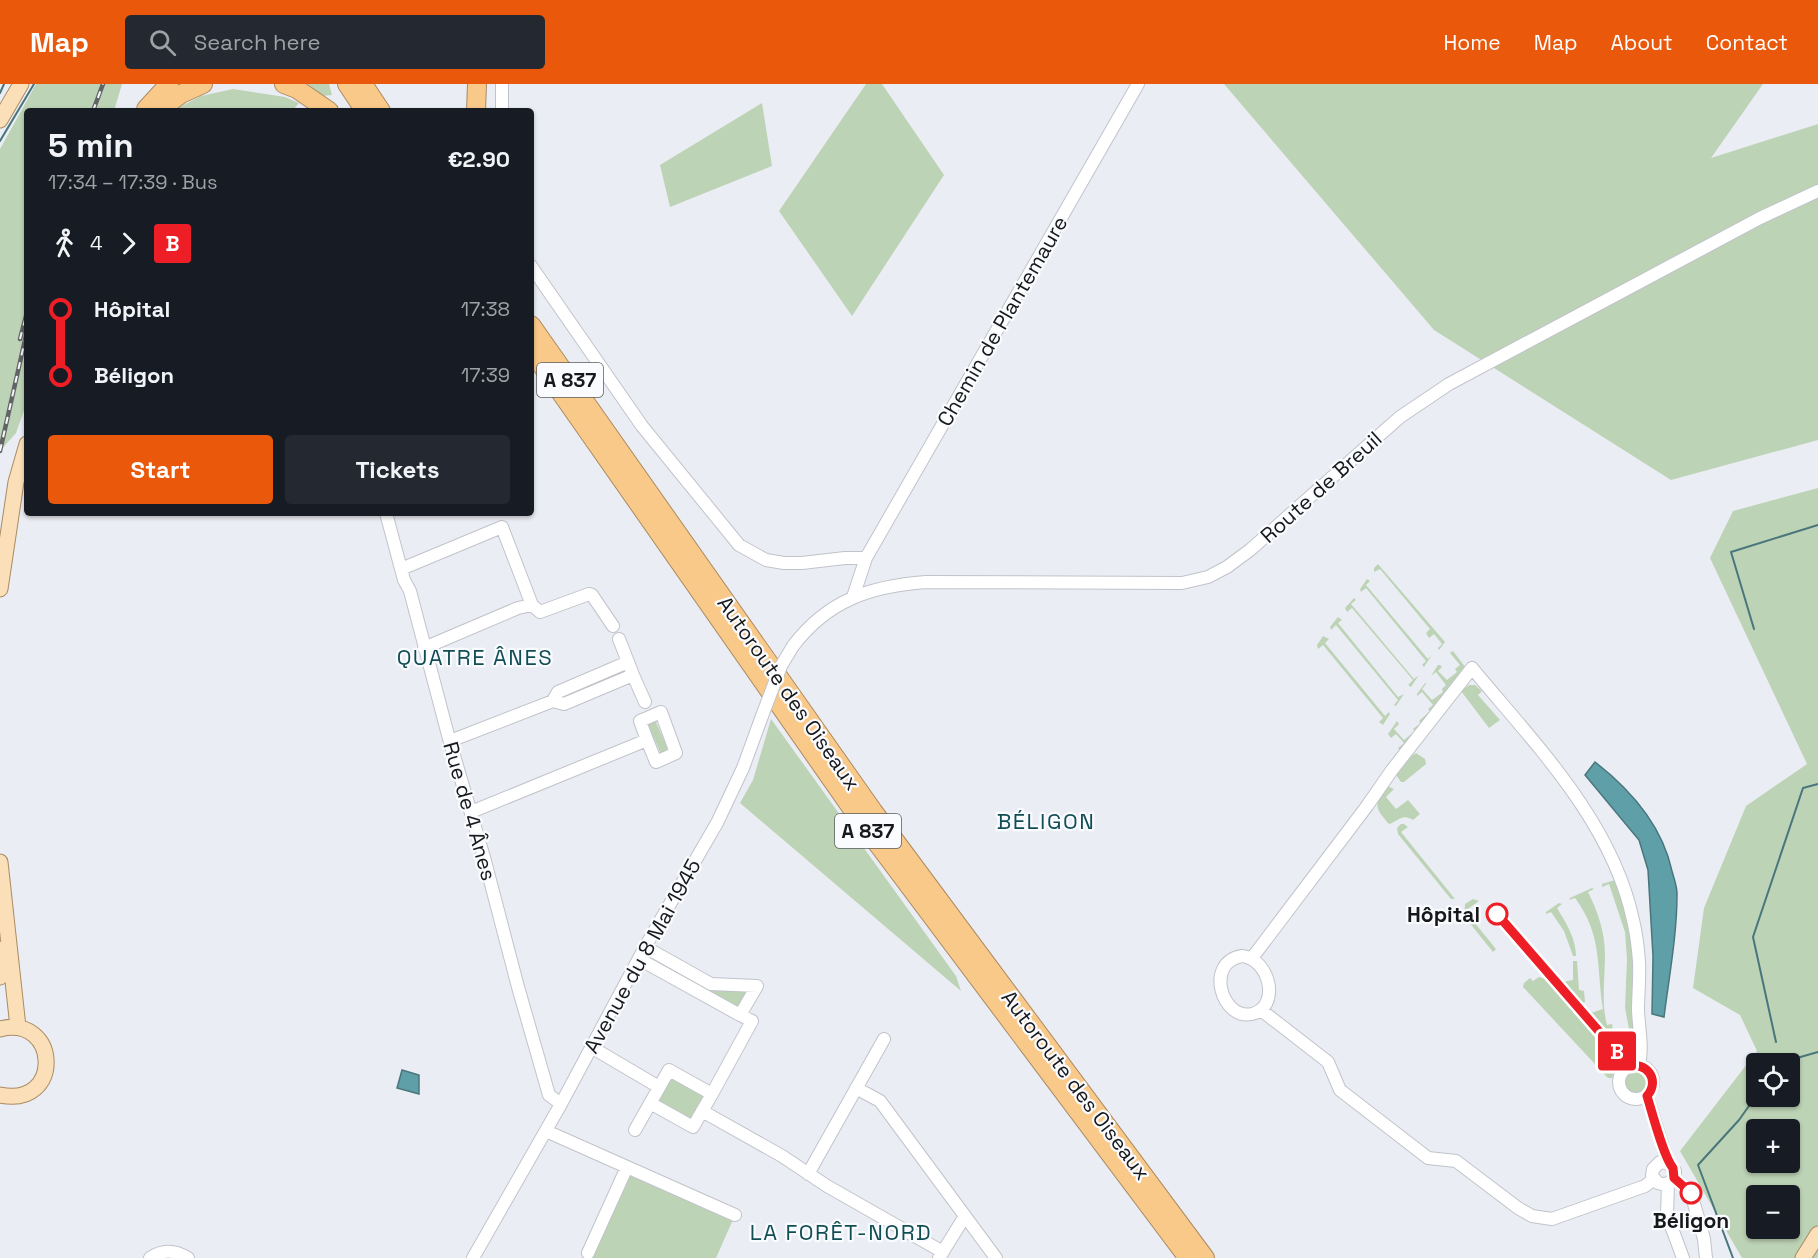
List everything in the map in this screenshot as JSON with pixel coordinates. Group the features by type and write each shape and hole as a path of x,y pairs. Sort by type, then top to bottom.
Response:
{"highway":[{"path":"148,108 169,84"},
{"path":"162,108 181,94 203,84"},
{"path":"284,84 297,89 325,108"},
{"path":"346,84 363,108"},
{"path":"363,84 379,108"},
{"path":"477,84 477,108"},
{"path":"534,315 609,435"},
{"name":"Autoroute des Oiseaux","path":"534,329 873,811 1205,1258"},
{"name":"Autoroute des Oiseaux","path":"534,354 862,823 1188,1258"},
{"path":"534,361 561,394"}],"main road":[{"path":"0,120 21,84"},
{"path":"0,589 16,482 24,454"},
{"path":"0,862 18,1027"},
{"path":"0,977 4,904"},
{"path":"0,1029 18,1027 29,1031 39,1039 45,1049 47,1060 46,1072 33,1091 23,1096 0,1095"},
{"path":"1803,1258 1818,1234"}],"street":[{"path":"502,84 502,108"},
{"name":"Chemin de Plantemaure","path":"866,558 1138,84"},
{"name":"Route de Breuil","path":"793,646 819,618 853,597 897,584 926,582 1182,583 1208,577 1227,567 1250,550 1400,417 1449,384 1760,218 1818,191"},
{"path":"534,270 642,426 739,545 766,560 784,562 802,563 866,558 853,597"},
{"name":"Rue de 4 Ânes","path":"387,516 401,569 410,591 549,1095 561,1104"},
{"path":"401,569 502,527 532,605 540,612 589,594 613,626"},
{"path":"424,648 518,608 532,605"},
{"path":"619,639 645,702"},
{"name":"Avenue du 8 Mai 1945","path":"473,1258 561,1104 645,947 717,823 743,768 781,666 793,646"},
{"path":"553,701 558,692 628,662"},
{"path":"1251,958 1392,770 1472,668 1575,795 1592,821 1618,874 1633,919 1639,960 1638,1012 1642,1051 1640,1065"},
{"path":"450,741 553,701 564,704 633,675"},
{"path":"471,812 647,740"},
{"path":"645,947 711,984 757,986 740,1015"},
{"path":"1236,957 1251,958 1262,966 1268,984 1268,999 1261,1010 1250,1014 1236,1011 1227,1002 1221,986 1220,973 1227,963 1236,957"},
{"path":"639,959 752,1021 693,1127 650,1103"},
{"path":"1261,1010 1328,1062 1340,1090 1428,1158 1456,1161 1532,1216 1552,1219 1646,1186 1654,1179"},
{"path":"808,1174 884,1039"},
{"path":"591,1047 659,1087"},
{"path":"1631,1066 1645,1067 1652,1076 1653,1086 1643,1097 1635,1100 1625,1096 1618,1083 1624,1070 1631,1066"},
{"path":"635,1130 669,1070 712,1094"},
{"path":"856,1088 880,1101 996,1258"},
{"path":"1643,1097 1666,1151 1662,1163 1653,1169 1654,1179 1661,1184 1671,1181 1691,1193 1704,1239 1706,1258"},
{"path":"702,1111 782,1156 941,1255 965,1216"},
{"path":"546,1131 735,1215"},
{"path":"1662,1163 1673,1168 1667,1215 1683,1258"},
{"path":"588,1253 627,1167"},
{"path":"150,1258 169,1251 188,1258"}],"green space":[{"path":"36,84 122,84 115,108 24,108 24,410 16,433 0,451 0,149"},
{"path":"308,84 329,84 332,95 322,96"},
{"path":"866,84 882,84 944,175 852,316 779,211"},
{"path":"1224,84 1763,84 1711,158 1818,124 1818,440 1671,480 1434,330"},
{"path":"233,89 285,97 299,103 295,108 178,108 201,96"},
{"path":"762,103 772,166 670,207 660,165"},
{"path":"1818,488 1818,1258 1742,1258 1680,1151 1746,1065 1746,1107 1800,1107 1800,1053 1755,1053 1757,1051 1740,1015 1693,988 1704,908 1746,806 1807,764 1710,558 1733,511"},
{"path":"1378,564 1445,642 1439,650 1442,644 1434,634 1429,638 1426,633 1430,629 1380,569 1374,572"},
{"path":"1367,579 1370,581 1366,585 1428,659 1432,655 1424,667 1422,665 1426,661 1366,588 1361,592 1360,589"},
{"path":"1354,598 1356,600 1351,604 1414,679 1419,675 1411,687 1408,685 1413,680 1352,608 1347,612 1345,608"},
{"path":"1338,617 1342,620 1338,623 1398,697 1404,694 1396,706 1394,705 1398,700 1336,625 1331,630 1330,627"},
{"path":"1323,636 1329,639 1325,643 1385,716 1389,712 1383,725 1379,722 1383,718 1323,645 1318,649 1317,645"},
{"path":"1453,651 1466,668 1423,726 1419,721 1433,705 1422,692 1417,696 1417,694 1425,683 1422,689 1432,700 1443,692 1442,689 1446,685 1436,672 1431,676 1438,665 1442,667 1438,671 1447,680 1457,672 1455,669 1460,665 1450,653"},
{"path":"1469,685 1475,685 1482,691 1478,695 1500,720 1489,728 1461,691"},
{"path":"771,719 956,976 961,991 740,803 753,780"},
{"path":"655,720 668,749 661,754 648,725"},
{"path":"1397,721 1399,724 1394,729 1404,740 1415,731 1413,729 1418,725 1421,729 1402,753 1398,748 1404,743 1396,734 1391,738 1388,734"},
{"path":"1416,753 1425,759 1426,764 1401,782 1396,775"},
{"path":"1387,786 1394,789 1386,797 1396,809 1408,800 1420,814 1413,820 1403,817 1389,824 1378,810 1378,802"},
{"path":"1401,824 1408,827 1401,832 1455,899 1451,899 1398,834 1397,828"},
{"path":"1615,880 1628,922 1633,957 1632,1011 1636,1059 1630,1059 1621,1049 1624,1035 1630,1034 1625,1008 1627,959 1625,932 1609,884 1602,887 1602,884"},
{"path":"1594,889 1588,892 1600,922 1605,947 1605,1016 1607,1025 1612,1024 1614,1038 1591,1013 1603,1009 1597,951 1584,912 1575,898 1569,900"},
{"path":"1473,899 1479,901 1465,911 1496,949 1493,952 1464,916 1465,904"},
{"path":"1559,903 1562,904 1557,908 1572,937 1576,956 1573,956 1564,931 1551,912 1546,914"},
{"path":"645,947 711,984 757,986 740,1015 639,959"},
{"path":"1573,961 1577,961 1579,990 1584,991 1585,1002 1583,1003 1563,982 1573,980"},
{"path":"1539,977 1545,979 1575,1007 1621,1064 1616,1067 1612,1078 1608,1078 1523,987 1530,978 1533,981"},
{"path":"1636,1071 1644,1074 1647,1082 1644,1090 1636,1093 1628,1090 1625,1082 1628,1074"},
{"path":"673,1078 703,1096 692,1118 689,1119 659,1102 658,1098 669,1080"},
{"path":"627,1167 735,1215 716,1258 589,1258"}],"water":[{"path":"1595,762 1621,784 1653,824 1661,838 1675,882 1676,925 1664,1017 1652,1014 1653,956 1648,870 1639,840 1585,775"},
{"path":"402,1070 419,1075 419,1094 397,1088"}],"waterway":[{"path":"0,93 4,84"},
{"path":"0,141 34,84"},
{"path":"1754,629 1731,552 1818,525"},
{"path":"1776,1042 1753,937 1803,788 1818,784"},
{"path":"1800,1057 1818,1052"},
{"path":"1733,1258 1698,1165 1748,1107"}],"railway":[{"path":"94,108 103,84"},
{"path":"20,339 24,324"},
{"path":"0,451 24,344"}],"bus line":[{"name":"B","path":"1497,914 1552,979 1588,1017 1627,1067 1640,1065 1649,1071 1653,1086 1647,1096 1668,1163 1675,1171 1674,1178 1691,1193"}],"place":[{"name":"Hôpital","path":"1497,914"},
{"name":"Béligon","path":"1691,1193"}],"district":[{"name":"QUATRE ÂNES","path":"475,657"},
{"name":"BÉLIGON","path":"1046,821"},
{"name":"LA FORÊT-NORD","path":"841,1232"}]}
